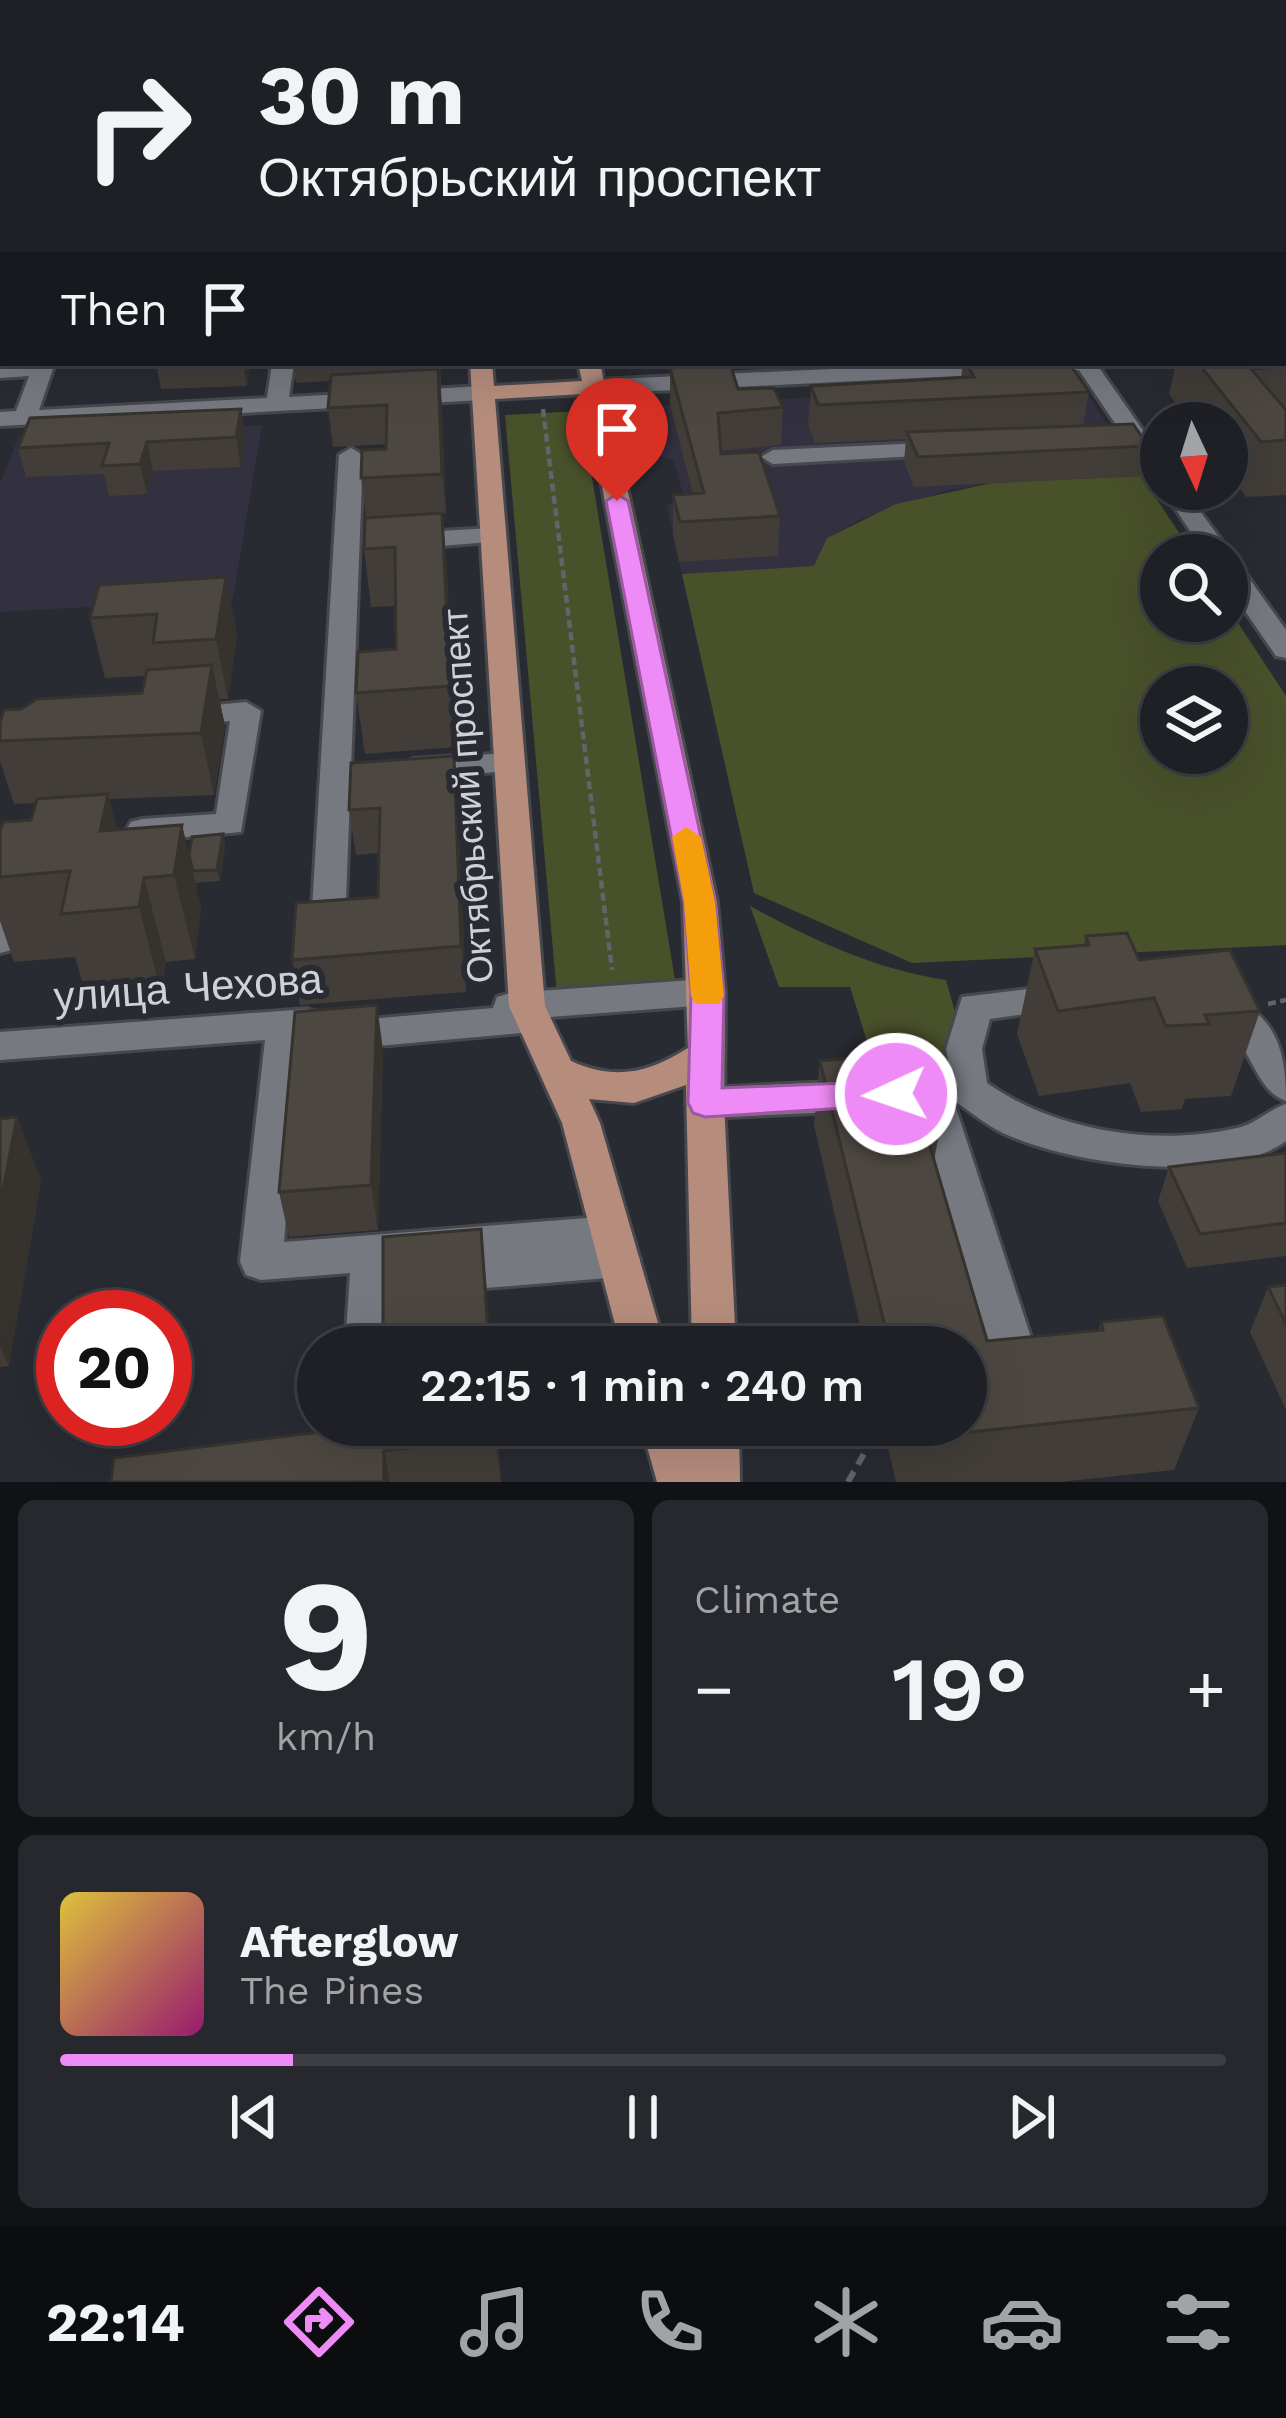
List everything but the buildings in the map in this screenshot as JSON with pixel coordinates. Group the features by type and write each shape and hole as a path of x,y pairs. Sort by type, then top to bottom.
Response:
{"main road":[{"path":"482,378 536,390 592,375 700,902 707,992 705,1103 713,1326"},
{"name":"Октябрьский проспект","path":"482,378 529,1012 581,1123 637,1326"},
{"path":"557,1071 597,1087 641,1088 673,1078 706,1055"},
{"path":"670,1446 680,1482"},
{"path":"716,1446 717,1482"}],"street":[{"path":"12,418 43,366"},
{"path":"0,371 43,366"},
{"path":"278,404 283,366"},
{"path":"592,375 971,366"},
{"path":"1086,366 1140,443"},
{"path":"12,418 278,404 482,378"},
{"path":"1105,441 1137,439"},
{"path":"773,458 976,447"},
{"path":"328,926 358,773 346,544 351,455"},
{"path":"346,544 493,536"},
{"path":"1248,596 1286,650"},
{"path":"116,832 230,824 246,710 157,717"},
{"path":"358,773 509,763"},
{"path":"0,941 20,859"},
{"path":"615,1246 261,1262 283,1041 707,992"},
{"path":"1021,1374 951,1092 975,1007 1096,994"},
{"path":"1194,1000 1230,1011 1249,1028 1286,1086"},
{"name":"улица Чехова","path":"0,1046 529,1012"},
{"path":"705,1103 951,1092 1018,1124 1129,1150 1207,1150 1277,1131 1286,1119"},
{"path":"368,1326 368,1279 615,1246"}],"path":[{"path":"536,390 543,408 617,999"},
{"path":"848,1482 868,1446"}],"shaded area":[{"path":"1080,382 1140,476 992,483 945,491 859,520 827,538 815,566 682,574 667,506 683,495 674,461 653,454 641,407"},
{"path":"262,425 233,599 0,612 0,483 19,436"}],"green space":[{"path":"581,411 676,986 557,995 505,415"},
{"path":"1140,476 1140,510 1164,510 1180,534 1140,534 1140,642 1248,642 1248,638 1286,696 1286,945 912,963 754,893 682,574 814,566 827,538 896,504 992,483"},
{"path":"750,906 845,952 946,980 957,1019 952,1061 931,1079 880,1083 850,987 779,987"}],"slow traffic":[{"path":"686,837 700,902 707,996"}],"route":[{"path":"617,501 700,902 707,992 705,1103 896,1094"}]}
